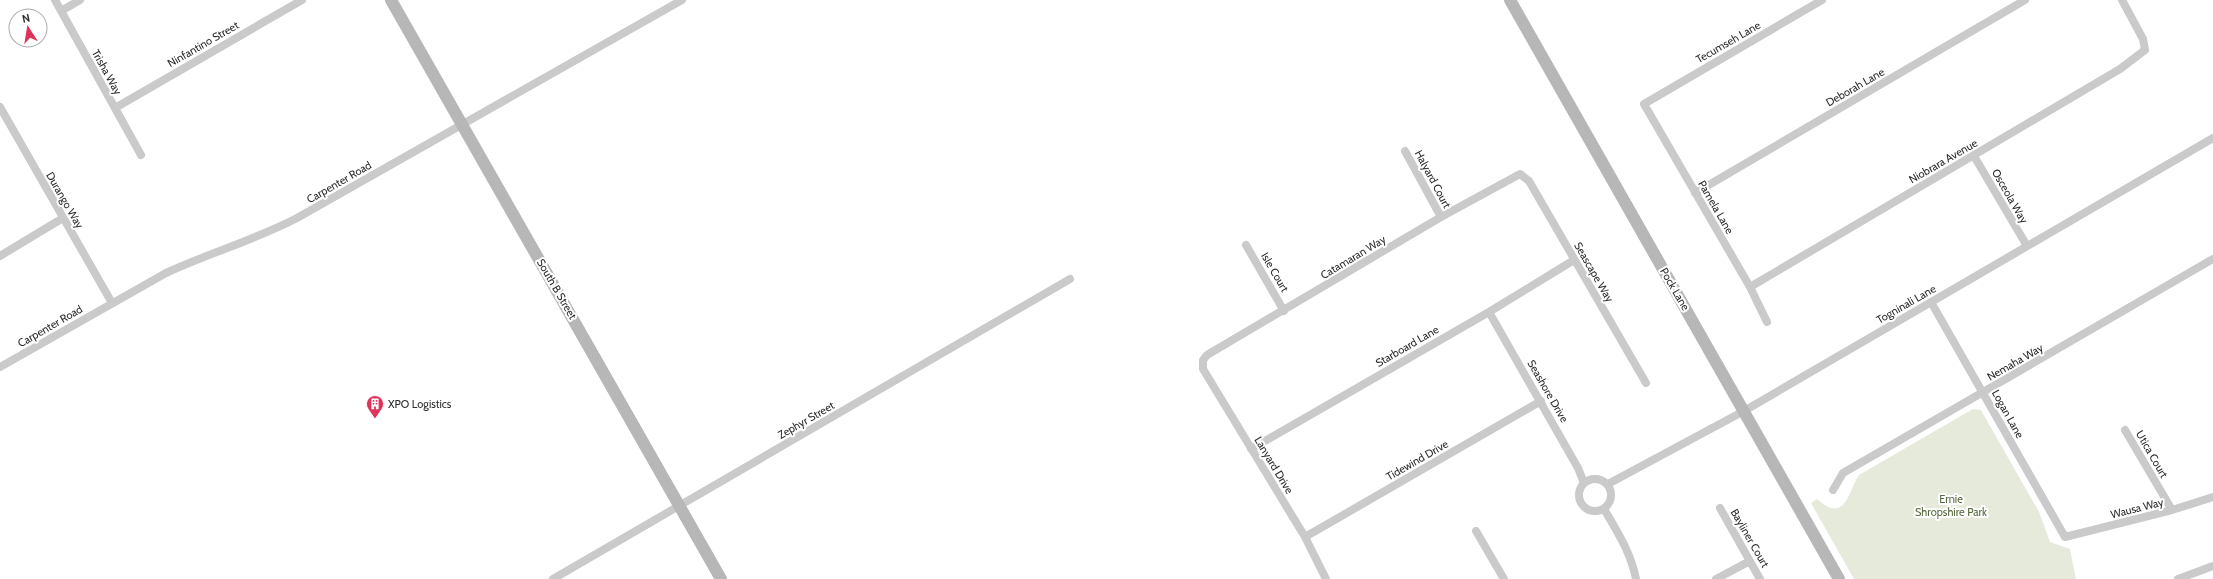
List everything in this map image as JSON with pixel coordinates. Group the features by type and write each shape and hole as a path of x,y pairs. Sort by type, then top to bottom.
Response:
{"street":[{"name":"Trisha Way","path":"55,0 141,155"},
{"path":"61,11 80,0"},
{"name":"Ninfantino Street","path":"115,108 302,0"},
{"name":"South B Street","path":"391,0 721,579"},
{"name":"Carpenter Road","path":"0,367 166,273 192,261 281,226 682,0"},
{"name":"Pock Lane","path":"1510,0 1839,579"},
{"name":"Tecumseh Lane","path":"1644,104 1822,0"},
{"name":"Deborah Lane","path":"1695,193 2025,0"},
{"name":"Niobrara Avenue","path":"1750,287 2120,69 2145,50 2143,39 2122,0"},
{"name":"Pamela Lane","path":"1644,104 1750,287 1767,322"},
{"name":"Durango Way","path":"0,107 112,303"},
{"name":"Togninali Lane","path":"1608,484 1744,411 2213,138"},
{"name":"Halyard Court","path":"1405,151 1441,217"},
{"name":"Osceola Way","path":"1974,156 2027,246"},
{"name":"Catamaran Way","path":"1203,364 1207,355 1284,311 1441,217 1520,174"},
{"name":"Seascape Way","path":"1520,174 1529,181 1646,383"},
{"path":"0,256 63,218"},
{"name":"Isle Court","path":"1246,245 1284,311"},
{"name":"Nemaha Way","path":"1833,490 1844,473 2213,259"},
{"name":"Starboard Lane","path":"1251,448 1489,312 1574,260"},
{"name":"Zephyr Street","path":"553,579 1070,279"},
{"name":"Logan Lane","path":"1932,302 2065,537"},
{"name":"Seashore Drive","path":"1489,312 1541,401 1578,468 1584,483"},
{"name":"Lanyard Drive","path":"1203,364 1203,369 1305,538 1326,579"},
{"name":"Tidewind Drive","path":"1305,538 1541,401"},
{"name":"Utica Court","path":"2125,430 2172,510"},
{"path":"1600,479 1608,484 1611,490 1611,501 1604,509 1599,511 1590,511 1583,507 1580,500 1579,491 1584,483 1590,480 1600,479"},
{"name":"Wausa Way","path":"2065,537 2172,510 2213,497"},
{"name":"Bayliner Court","path":"1720,508 1760,579"},
{"path":"1604,509 1627,551 1636,579"},
{"path":"1476,531 1504,579"},
{"path":"1716,579 1750,561"},
{"path":"2178,579 2213,566"}],"green space":[{"name":"Ernie Shropshire Park","path":"1973,409 1981,410 2039,512 2050,542 2070,549 2076,579 1854,579 1811,503 1817,499 1827,506 1834,508 1840,507 1845,503 1859,475"}],"place":[{"name":"XPO Logistics","path":"375,419"}]}
